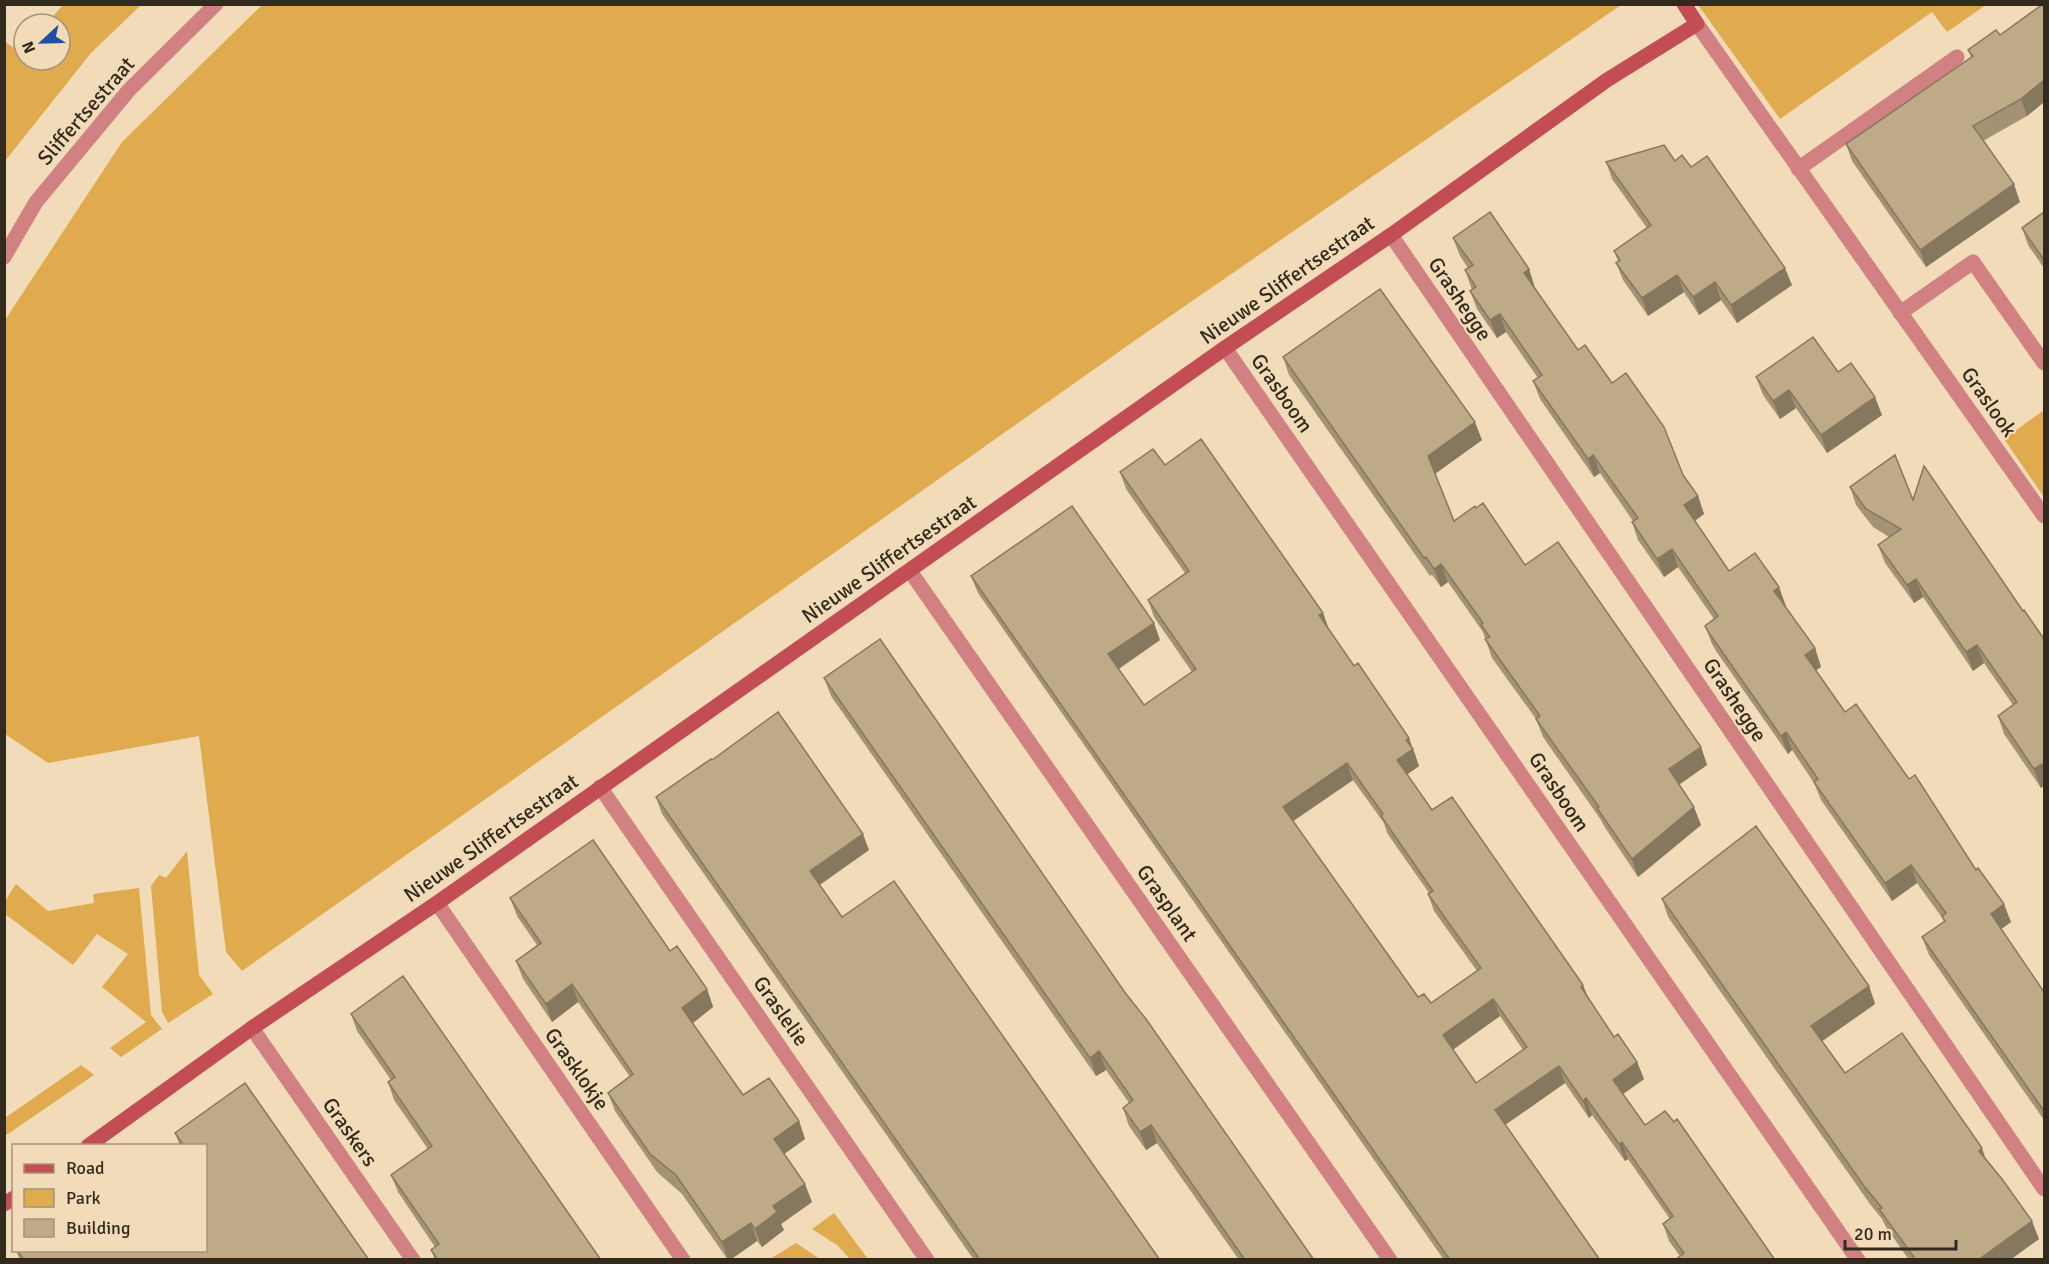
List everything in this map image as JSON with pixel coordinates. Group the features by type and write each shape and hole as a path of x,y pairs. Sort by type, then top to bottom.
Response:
{"street":[{"name":"Sliffertsestraat","path":"4,257 36,202 122,99 216,4"},
{"path":"1684,4 1697,24"},
{"name":"Graslook","path":"1697,24 2044,516"},
{"name":"Nieuwe Sliffertsestraat","path":"91,1144 252,1028 437,903 1225,348 1391,235 1607,80 1697,24"},
{"path":"1798,169 1957,57"},
{"name":"Grashegge","path":"1391,235 2044,1189"},
{"path":"1900,313 1973,262 2044,363"},
{"name":"Grasboom","path":"1225,348 1858,1260"},
{"name":"Grasplant","path":"910,571 1390,1260"},
{"name":"Graslelie","path":"600,787 927,1260"},
{"name":"Grasklokje","path":"437,903 683,1260"},
{"name":"Graskers","path":"252,1028 413,1260"}],"green space":[{"path":"63,5 141,5 91,53 5,161 5,42 12,46 12,72 72,72 72,12 57,12"},
{"path":"262,5 1621,5 1127,346 242,971 226,952 199,736 48,763 5,734 5,320 122,142"},
{"path":"1698,5 1986,5 1947,32 1932,12 1780,119"},
{"path":"2044,410 2044,497 2004,439"},
{"path":"187,851 199,975 213,994 168,1023 162,1012 151,886 159,875 166,878"},
{"path":"16,884 48,911 94,903 93,894 139,888 151,1015 162,1029 121,1057 110,1048 146,1022 102,987 128,954 97,934 73,965 5,914 5,901"},
{"path":"81,1065 94,1075 5,1136 5,1118"},
{"path":"834,1213 868,1259 850,1259 837,1245 812,1229"},
{"path":"796,1243 820,1259 770,1259"}],"building":[{"path":"2043,4 2044,80 2021,99 1973,126 2014,184 1920,250 1846,144 1973,56 1968,50 1996,30 2000,35"},
{"path":"1664,145 1675,161 1682,155 1691,167 1707,156 1785,268 1731,305 1715,282 1693,297 1677,275 1642,298 1616,263 1620,260 1614,251 1651,225 1606,162"},
{"path":"1490,212 1529,269 1524,273 1578,350 1585,345 1612,383 1626,373 1664,427 1683,475 1698,496 1684,505 1729,571 1755,553 1779,587 1774,591 1815,648 1805,655 1845,712 1856,704 1909,779 1915,775 1976,870 1978,868 2004,904 1991,914 2044,992 2044,1111 1922,937 1945,921 1942,916 1946,913 1911,865 1885,883 1814,782 1818,779 1786,732 1781,736 1709,633 1705,626 1718,616 1672,549 1657,559 1632,522 1638,518 1593,455 1588,459 1533,381 1542,375 1500,314 1490,320 1470,291 1476,287 1465,270 1473,265 1453,238"},
{"path":"2044,212 2044,260 2022,228"},
{"path":"1380,289 1475,422 1428,456 1454,521 1483,503 1525,565 1558,542 1701,747 1669,769 1694,807 1632,859 1597,808 1599,807 1536,719 1540,716 1485,639 1490,637 1481,625 1483,623 1441,564 1434,569 1426,557 1424,558 1283,357"},
{"path":"1813,337 1838,372 1851,363 1875,397 1821,435 1789,390 1773,401 1756,377"},
{"path":"1201,439 1323,613 1319,615 1354,666 1358,663 1409,738 1406,740 1413,749 1397,760 1432,810 1452,797 1583,985 1581,987 1614,1037 1618,1034 1637,1062 1613,1080 1645,1125 1665,1111 1674,1122 1677,1119 1775,1260 1675,1260 1684,1253 1663,1224 1673,1216 1622,1142 1619,1144 1586,1098 1583,1101 1559,1066 1495,1110 1600,1260 1450,1260 971,576 1072,506 1154,623 1108,654 1144,705 1196,669 1148,600 1189,571 1120,472 1153,449 1165,465","holes":["1347,763 1433,891 1428,894 1481,968 1431,1003 1424,994 1418,997 1283,807","1493,999 1527,1047 1476,1083 1443,1035"]},
{"path":"1895,455 1913,500 1924,466 2044,639 2044,768 2042,764 2034,769 1998,716 2017,702 1977,645 1966,652 1916,579 1907,585 1878,545 1901,529 1866,509 1850,487"},
{"path":"880,639 1314,1260 1245,1260 1151,1125 1140,1132 1123,1108 1133,1100 1099,1051 1090,1058 824,678"},
{"path":"778,712 863,834 810,871 842,917 894,881 1160,1260 980,1260 656,797"},
{"path":"1756,826 1869,986 1811,1026 1845,1073 1902,1033 1982,1148 1979,1151 2032,1221 1978,1260 1916,1260 1879,1209 1882,1208 1864,1186 1662,899"},
{"path":"593,840 670,951 677,946 707,989 682,1008 743,1095 769,1078 799,1121 774,1139 805,1184 773,1206 777,1212 755,1229 751,1223 722,1242 676,1175 650,1154 608,1093 633,1074 572,984 546,1004 516,961 541,943 510,898"},
{"path":"403,976 601,1260 438,1260 431,1250 439,1244 391,1175 432,1146 388,1082 395,1077 351,1014"},
{"path":"245,1083 369,1260 24,1260 19,1252 207,1252 207,1144 183,1144 175,1133"}]}
